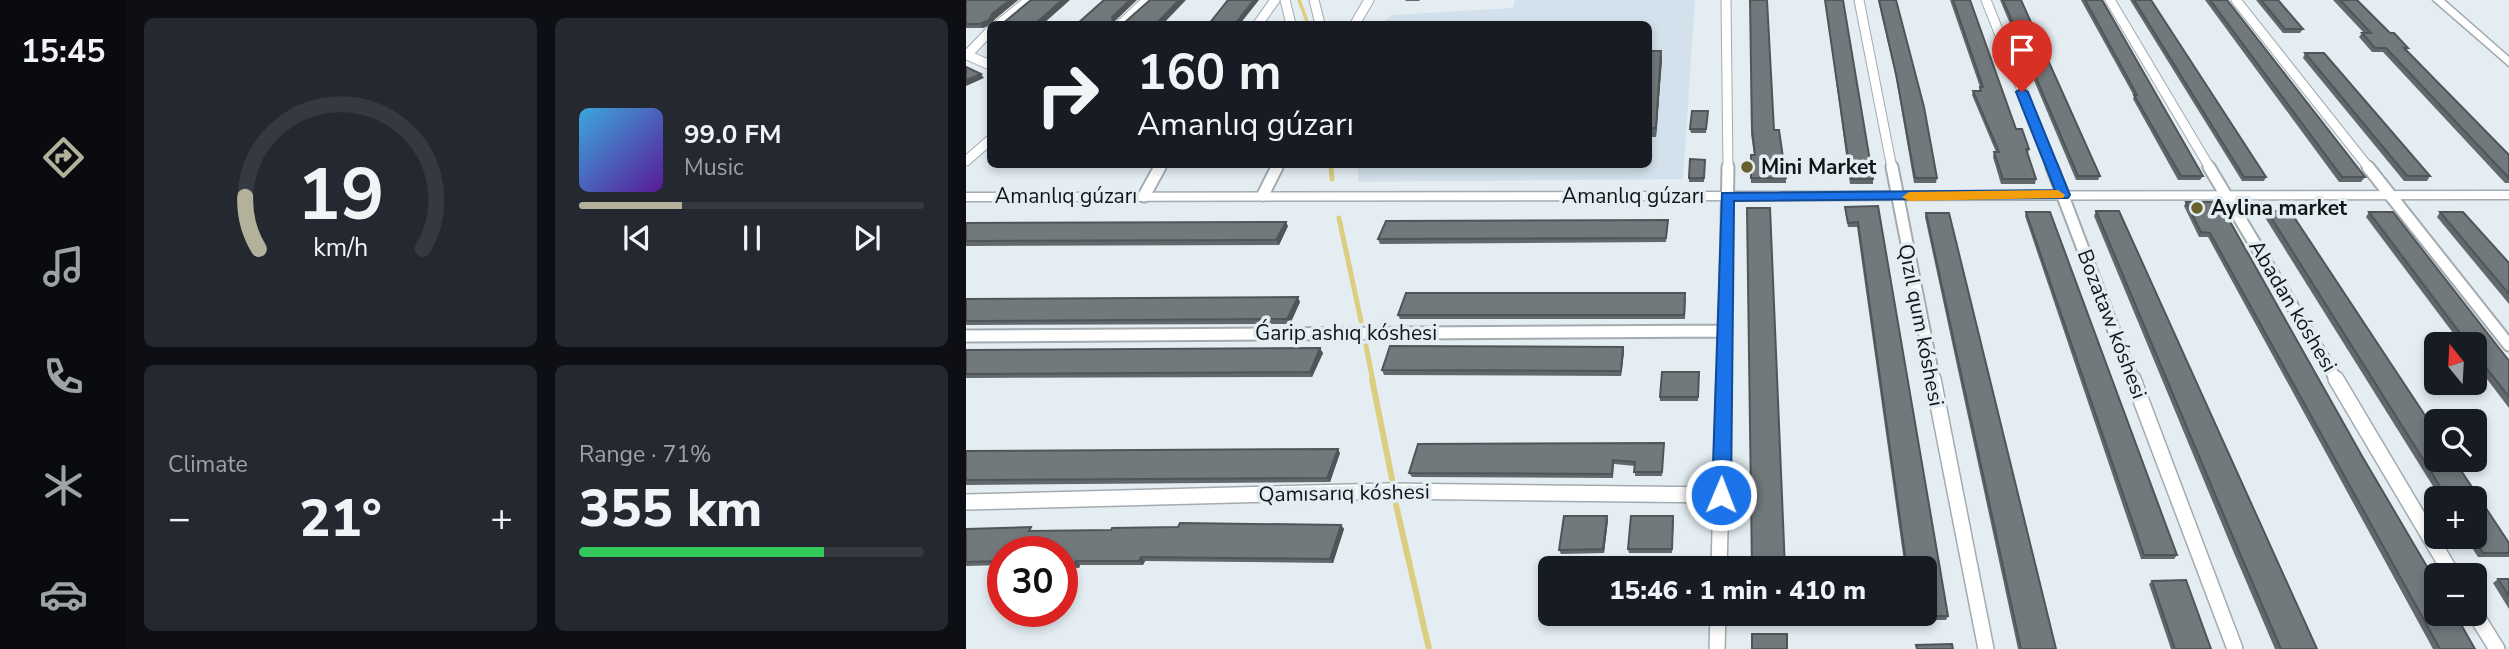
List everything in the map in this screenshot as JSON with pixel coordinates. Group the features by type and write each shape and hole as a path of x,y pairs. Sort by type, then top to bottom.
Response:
{"street":[{"path":"1003,21 1029,0"},
{"path":"1124,21 1147,0"},
{"path":"1260,21 1275,0"},
{"path":"1286,0 1291,21"},
{"path":"1314,0 1319,21"},
{"path":"1356,21 1369,0"},
{"path":"1719,556 1727,196 1726,0"},
{"name":"Qızıl qum kóshesi","path":"1859,0 1986,649"},
{"name":"Bozataw kóshesi","path":"1986,0 2235,649"},
{"name":"Abadan kóshesi","path":"2110,0 2445,563"},
{"path":"2236,0 2509,345"},
{"path":"2438,0 2509,63"},
{"path":"987,34 967,55 987,64"},
{"path":"966,161 987,143"},
{"path":"1144,196 1159,168"},
{"path":"1263,195 1276,168"},
{"name":"Amanlıq gúzarı","path":"966,197 2509,195"},
{"name":"Ǵarip ashıq kóshesi","path":"966,336 1725,331"},
{"name":"Qamısarıq kóshesi","path":"966,502 1388,491 1721,495"},
{"path":"1717,649 1718,626"},
{"path":"2483,626 2497,649"}],"shaded area":[{"path":"1515,0 1695,0 1683,179 1358,182 1358,168 1652,168 1652,21 1383,21 1392,15 1513,8"}],"building":[{"path":"966,0 1010,0 992,14 989,20 980,24 966,24"},
{"path":"1031,0 1062,0 1038,21 1006,21"},
{"path":"1104,0 1130,0 1112,17 1113,21 1080,21"},
{"path":"1150,0 1179,0 1159,21 1126,21"},
{"path":"1228,0 1254,0 1237,21 1211,21"},
{"path":"1750,0 1767,0 1774,130 1779,130 1786,178 1751,178 1751,155 1755,155 1752,128"},
{"path":"1825,0 1843,0 1873,179 1851,179"},
{"path":"1879,0 1896,0 1924,107 1937,178 1915,178"},
{"path":"1953,0 1970,0 2016,129 2022,129 2036,179 2003,179 1994,152 1999,152 1973,91 1981,91 1980,87 1983,87"},
{"path":"2003,0 2021,0 2100,176 2078,176"},
{"path":"2085,0 2102,0 2203,176 2181,176 2134,95 2137,95"},
{"path":"2134,0 2151,0 2266,177 2244,177"},
{"path":"2210,0 2227,0 2365,177 2342,177"},
{"path":"2261,0 2278,0 2303,29 2285,29"},
{"path":"2340,0 2357,0 2390,33 2394,33 2408,48 2404,48 2509,155 2509,178 2386,48 2375,48 2362,33 2371,33"},
{"path":"1652,51 1661,51 1656,128 1652,128"},
{"path":"2305,53 2324,53 2430,176 2407,176"},
{"path":"966,67 981,74 966,80"},
{"path":"1692,111 1708,111 1706,129 1690,129"},
{"path":"1690,159 1705,160 1704,178 1689,178"},
{"path":"2186,202 2219,202 2425,563 2424,620 2210,233 2201,232"},
{"path":"1878,206 1948,616 1937,616 1937,556 1905,556 1858,222 1848,223 1845,207"},
{"path":"1747,208 1770,208 1784,556 1752,556"},
{"path":"2096,211 2119,211 2317,649 2281,649"},
{"path":"2267,211 2290,211 2424,414 2424,461"},
{"path":"2026,212 2050,212 2177,555 2144,555"},
{"path":"2369,212 2393,212 2486,332 2459,332"},
{"path":"2440,212 2463,212 2509,263 2509,294"},
{"path":"1926,213 1949,213 2056,649 2021,649"},
{"path":"1668,220 1666,238 1378,239 1386,221"},
{"path":"1286,222 1276,240 966,241 966,223"},
{"path":"1406,293 1685,293 1684,315 1398,315"},
{"path":"1298,297 1287,319 966,321 966,299"},
{"path":"2487,333 2509,361 2509,397 2487,369"},
{"path":"1390,346 1623,347 1621,371 1382,370"},
{"path":"1320,348 1310,372 966,374 966,350"},
{"path":"1662,372 1699,372 1698,397 1660,397"},
{"path":"1664,443 1662,472 1634,472 1635,462 1613,460 1612,474 1409,473 1418,444"},
{"path":"1338,449 1327,478 966,480 966,451"},
{"path":"2431,472 2462,472 2471,486 2440,486"},
{"path":"2487,510 2509,543 2509,553 2483,553 2480,549 2487,549"},
{"path":"1564,516 1607,516 1603,549 1559,550"},
{"path":"1631,516 1673,516 1672,549 1628,549"},
{"path":"1180,523 1341,525 1330,559 1141,557 1139,561 1078,561 1078,536 987,536 987,561 966,562 966,529 1031,527 1029,531 1178,527"},
{"path":"2498,579 2509,579 2509,596"},
{"path":"2186,580 2211,649 2175,649 2152,581"},
{"path":"2427,626 2462,626 2475,649 2440,649"},
{"path":"1752,634 1787,634 1787,649 1752,649"},
{"path":"1952,644 1953,649 1917,649 1916,645"}],"waterway":[{"path":"1299,0 1307,21"},
{"path":"1331,168 1332,179"},
{"path":"1339,218 1361,321"},
{"path":"1366,346 1373,381"},
{"path":"1372,379 1392,479"},
{"path":"1396,505 1429,649"}],"slow traffic":[{"path":"1909,197 2058,195"}],"place":[{"name":"Mini Market","path":"1747,167"},
{"name":"Aylina market","path":"2197,208"}],"route":[{"path":"1721,495 1727,196 2063,195 2022,92"}]}
